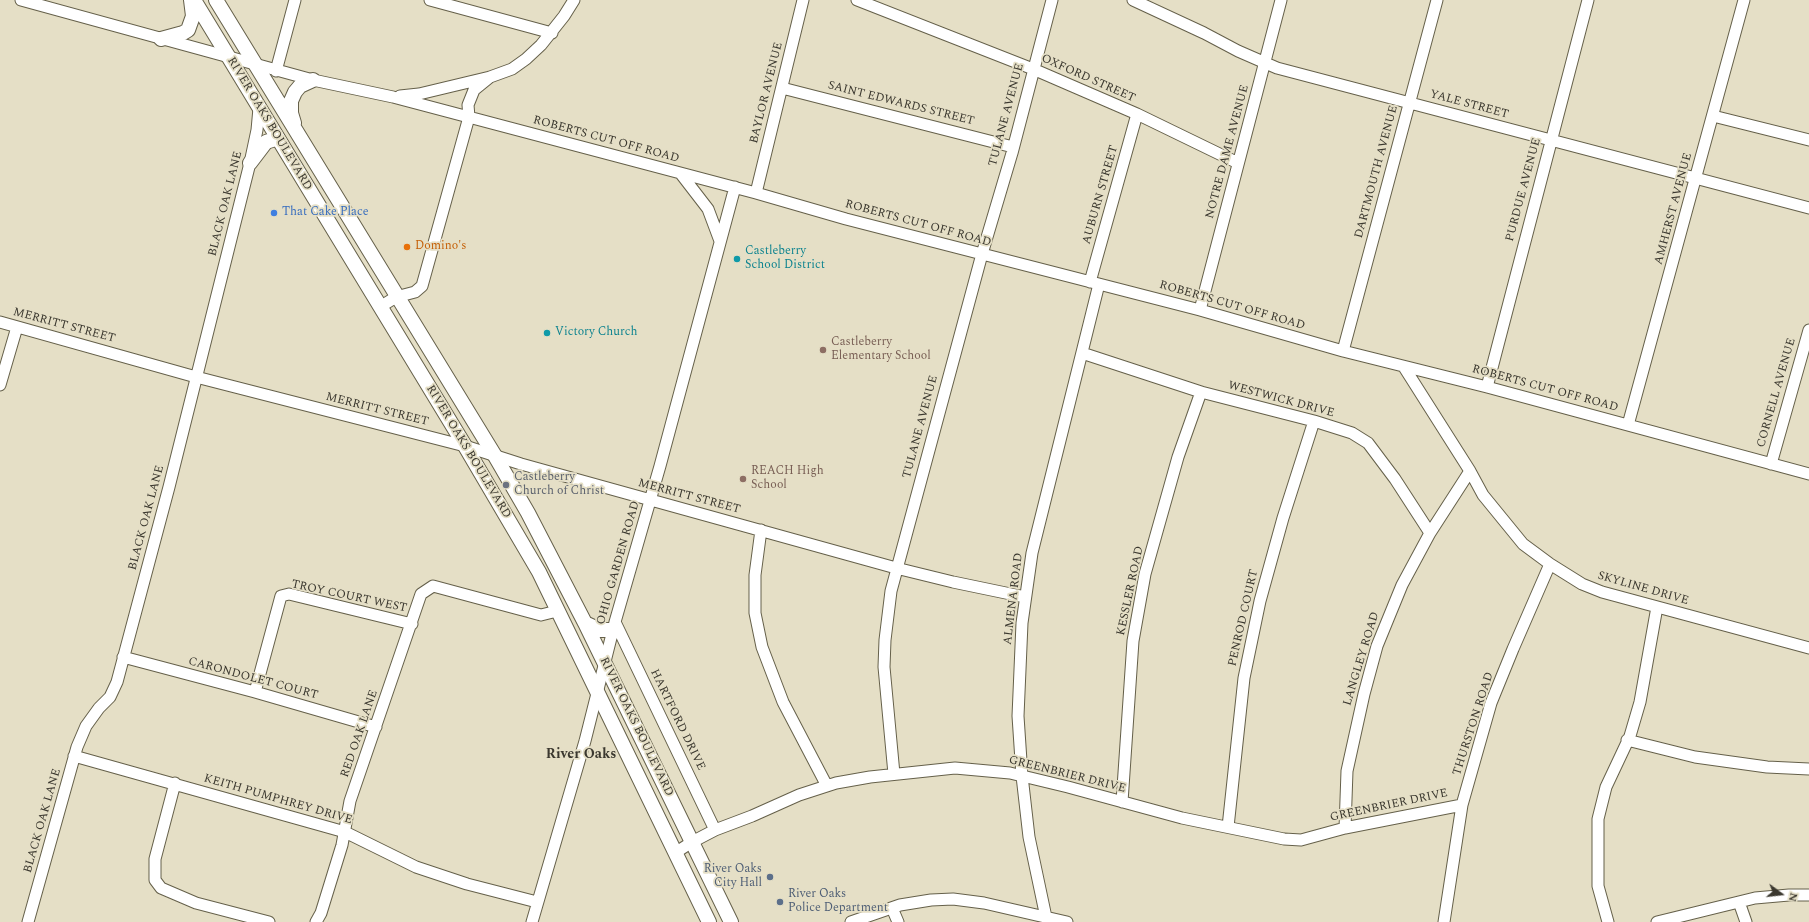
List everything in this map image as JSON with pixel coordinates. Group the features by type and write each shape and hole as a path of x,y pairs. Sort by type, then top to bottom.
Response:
{"main road":[{"path":"161,39 183,34 188,30 193,16 192,0"},
{"name":"RIVER OAKS BOULEVARD","path":"192,0 278,138 512,524 556,607 709,922"},
{"name":"RIVER OAKS BOULEVARD","path":"216,0 396,297 495,456 528,513 585,623 731,922"},
{"path":"298,135 291,113 291,101 295,92 300,86 313,80"},
{"path":"250,163 266,142 278,138"},
{"path":"301,176 317,166"},
{"path":"556,607 562,605 583,646 587,649 596,647"},
{"path":"585,623 600,630 614,626"},
{"path":"608,715 612,707 617,706 622,711 643,757 651,759"}],"street":[{"name":"ROBERTS CUT OFF ROAD","path":"21,0 276,71 392,97 469,117 735,187 846,219 1200,310 1343,351 1487,387 1809,474"},
{"path":"276,71 296,0"},
{"path":"430,0 552,33"},
{"path":"392,97 419,94 490,77 512,69 526,59 552,33 574,0"},
{"name":"BAYLOR AVENUE","path":"756,193 803,0"},
{"name":"OXFORD STREET","path":"857,0 1033,69 1137,114 1238,163"},
{"name":"TULANE AVENUE","path":"894,774 884,667 885,640 891,591 896,568 982,254 1013,147 1052,0"},
{"name":"YALE STREET","path":"1132,0 1177,20 1265,64 1551,141 1809,208"},
{"name":"NOTRE DAME AVENUE","path":"1200,310 1281,0"},
{"name":"DARTMOUTH AVENUE","path":"1343,351 1437,0"},
{"name":"PURDUE AVENUE","path":"1487,387 1588,0"},
{"name":"AMHERST AVENUE","path":"1628,425 1744,0"},
{"path":"380,307 396,297 415,292 422,286 469,117 468,105 474,90 490,77"},
{"name":"SAINT EDWARDS STREET","path":"782,88 1013,147"},
{"name":"BLACK OAK LANE","path":"28,922 74,756 86,726 99,708 110,697 117,682 169,487 250,163 257,130 259,108"},
{"name":"AUBURN STREET","path":"1095,283 1137,114"},
{"path":"1713,116 1809,140"},
{"path":"681,174 708,209 720,240"},
{"name":"OHIO GARDEN ROAD","path":"532,922 585,741 614,626 650,500 735,187"},
{"name":"ALMENA ROAD","path":"1046,919 1029,837 1022,776 1018,716 1022,623 1032,553 1082,353 1095,283"},
{"name":"MERRITT STREET","path":"0,322 196,377 465,446 650,500 896,568 1025,597"},
{"path":"0,385 17,327"},
{"name":"CORNELL AVENUE","path":"1771,464 1809,330"},
{"name":"WESTWICK DRIVE","path":"1082,353 1201,392 1314,421 1352,433 1368,443 1395,479 1430,533"},
{"name":"SKYLINE DRIVE","path":"1404,367 1470,471 1483,495 1499,517 1523,544 1550,564 1582,584 1602,592 1809,648"},
{"name":"KESSLER ROAD","path":"1122,802 1133,641 1145,574 1178,457 1201,392"},
{"name":"PENROD COURT","path":"1228,828 1244,678 1260,601 1282,518 1314,421"},
{"name":"LANGLEY ROAD","path":"1345,828 1347,771 1364,694 1377,646 1402,585 1430,533 1470,471"},
{"path":"762,530 755,575 755,613 762,647 783,702 827,786"},
{"name":"THURSTON ROAD","path":"1444,922 1462,805 1491,703 1550,564"},
{"name":"RED OAK LANE","path":"316,922 322,913 342,845 350,801 412,624 421,594 433,586 541,615 556,607"},
{"name":"TROY COURT WEST","path":"255,692 281,596 289,594 412,624"},
{"path":"1608,922 1598,886 1598,819 1606,787 1630,736 1640,702 1657,607"},
{"name":"HARTFORD DRIVE","path":"614,626 715,830"},
{"name":"CARONDOLET COURT","path":"123,657 255,692 376,727"},
{"path":"1627,740 1694,757 1767,767 1809,769"},
{"name":"KEITH PUMPHREY DRIVE","path":"74,756 175,783 345,832 416,867 467,884 537,902"},
{"name":"GREENBRIER DRIVE","path":"675,853 715,830 752,816 799,795 827,786 870,777 955,768 980,769 1022,776 1182,818 1284,839 1301,840 1345,828 1462,805"},
{"path":"175,783 155,859 155,880 160,888 196,903 269,922"},
{"path":"1657,922 1762,897 1809,895"},
{"path":"851,922 892,908 931,900 953,899 984,903 1046,919 1067,922"},
{"path":"1739,902 1746,922"},
{"path":"892,908 898,922"}],"place":[{"name":"That Cake Place","path":"274,213"},
{"name":"Domino's","path":"407,247"},
{"name":"Castleberry School District","path":"737,259"},
{"name":"Victory Church","path":"547,333"},
{"name":"Castleberry Elementary School","path":"823,350"},
{"name":"REACH High School","path":"743,479"},
{"name":"Castleberry Church of Christ","path":"506,485"},
{"name":"River Oaks City Hall","path":"770,877"},
{"name":"River Oaks Police Department","path":"780,902"}],"district":[{"name":"River Oaks","path":"581,755"}]}
